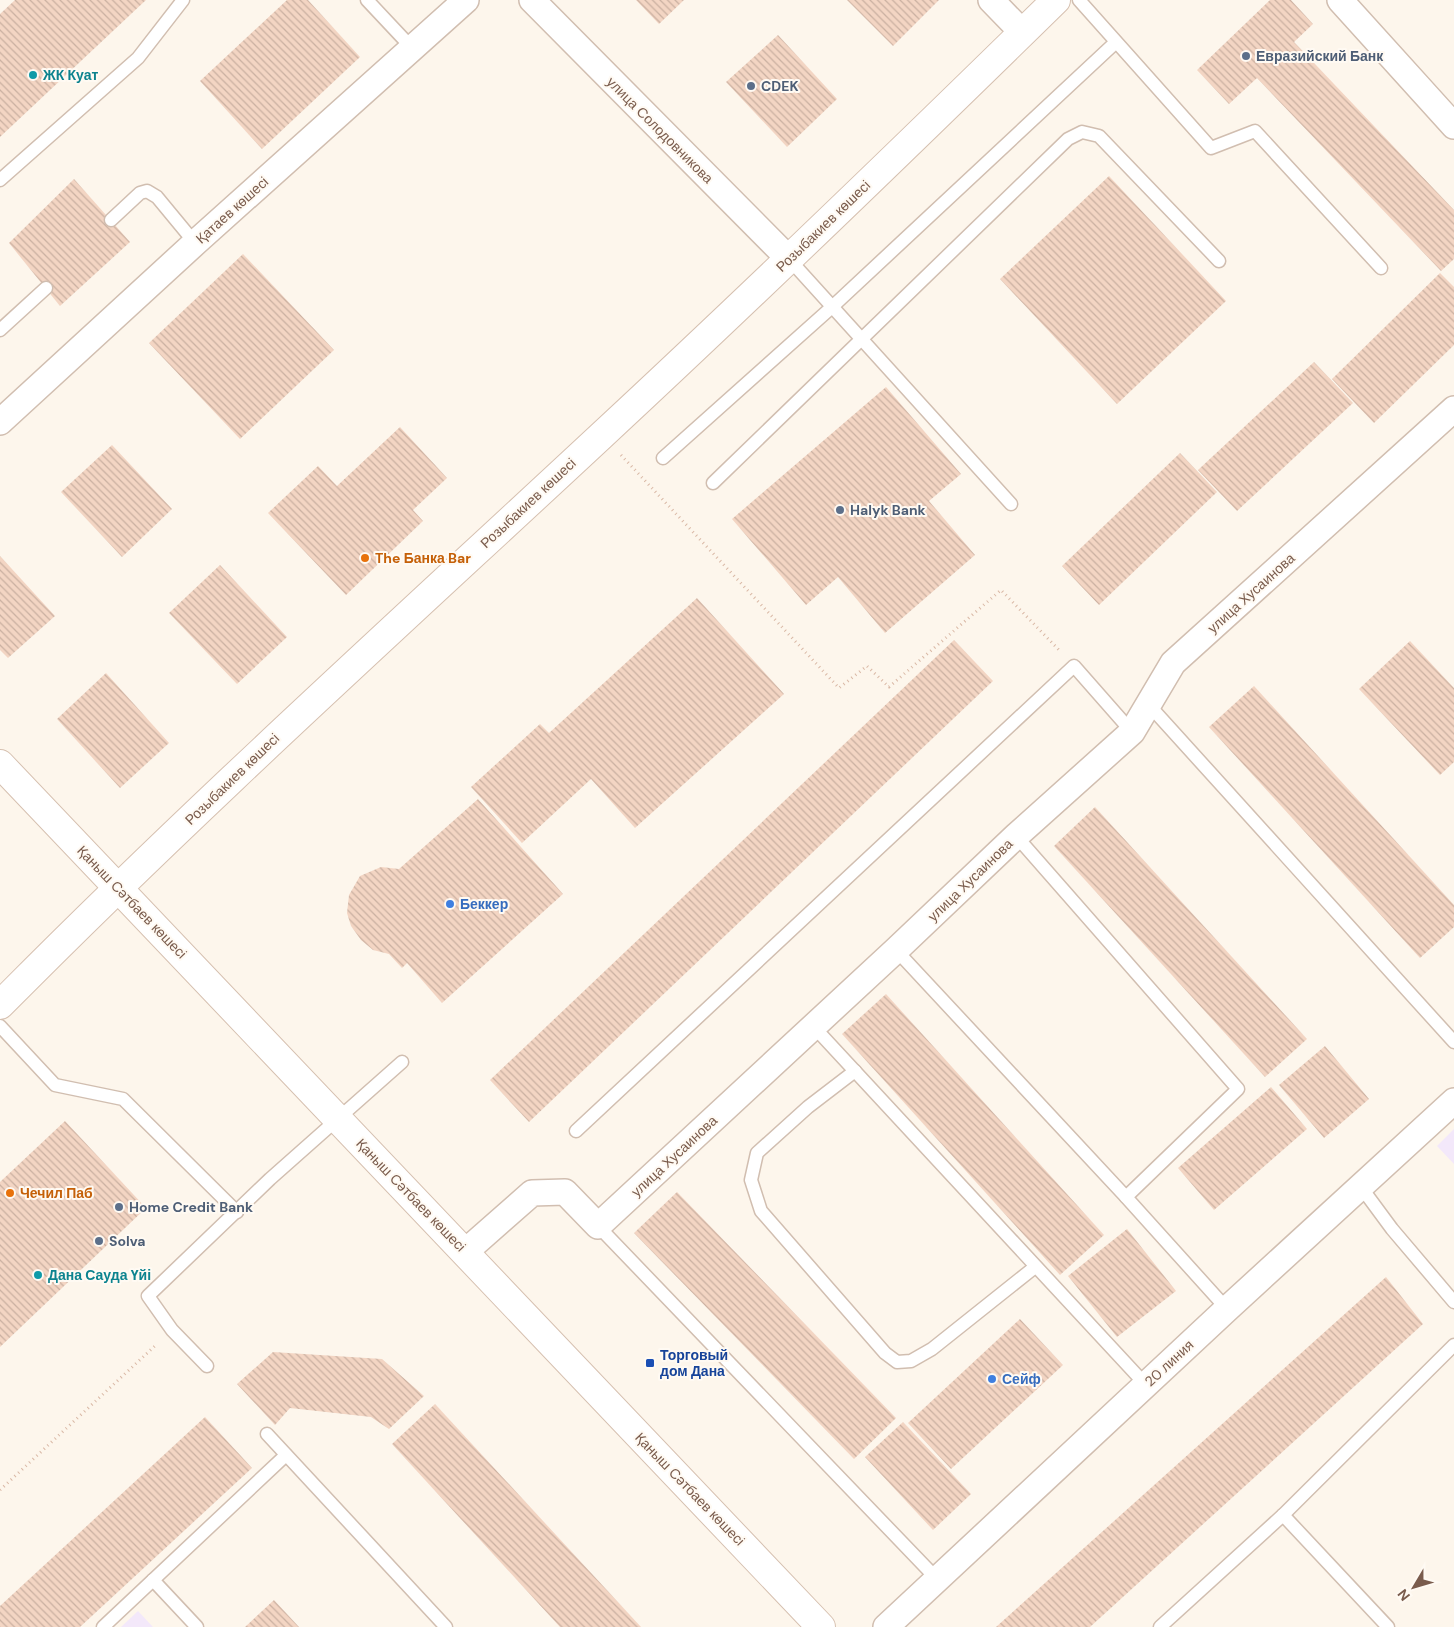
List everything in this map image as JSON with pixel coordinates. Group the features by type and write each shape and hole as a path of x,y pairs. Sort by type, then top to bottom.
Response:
{"main road":[{"name":"Розыбакиев көшесі","path":"0,1005 262,749 602,435 789,259 1056,0"},
{"name":"Қаныш Сәтбаев көшесі","path":"0,764 821,1627"}],"street":[{"name":"Қатаев көшесі","path":"0,422 195,243 466,0"},
{"name":"улица Солодовникова","path":"532,0 789,259"},
{"path":"991,0 1022,33"},
{"path":"1340,0 1454,126"},
{"name":"улица Хусаинова","path":"598,1226 1016,836 1132,732 1173,663 1454,410"},
{"name":"20 линия","path":"886,1627 1227,1309 1454,1101"},
{"path":"465,1252 532,1193 565,1192 598,1226"}],"lane":[{"path":"0,180 138,58 183,0"},
{"path":"367,0 413,48"},
{"path":"1079,0 1211,148 1256,131 1382,268"},
{"path":"663,458 832,307 1116,42"},
{"path":"713,483 1068,139 1082,132 1099,136 1218,260"},
{"path":"111,220 140,193 147,191 157,197 195,243"},
{"path":"789,259 1011,504"},
{"path":"0,330 46,288"},
{"path":"576,1131 1074,666 1132,732"},
{"path":"1149,705 1454,1042"},
{"path":"1016,836 1238,1089 1126,1197"},
{"path":"896,950 1126,1197 1227,1309"},
{"path":"0,1026 55,1085 123,1099 236,1212"},
{"path":"814,1026 1146,1385"},
{"path":"207,1366 172,1330 148,1296 270,1179 402,1062"},
{"path":"855,1071 808,1107 757,1153 752,1180 761,1211 885,1353 897,1362 911,1362 932,1349 1035,1267"},
{"path":"1361,1187 1392,1229 1454,1302"},
{"path":"598,1226 937,1579"},
{"path":"1160,1627 1282,1515 1454,1345"},
{"path":"268,1434 446,1627"},
{"path":"103,1627 286,1455"},
{"path":"1282,1515 1388,1627"},
{"path":"153,1580 197,1627"}],"path":[{"path":"602,435 839,688 867,666 889,687 1001,590 1074,666"},
{"path":"0,1490 172,1330"}],"shaded area":[{"path":"1454,1129 1454,1164 1437,1146"},
{"path":"138,1611 153,1627 121,1627"}],"building":[{"name":"ЖК Куат","path":"15,0 146,0 0,137 0,14"},
{"path":"287,0 308,0 360,57 262,149 200,81"},
{"path":"636,0 684,0 659,24"},
{"path":"847,0 939,0 893,46"},
{"path":"1270,0 1291,0 1313,24 1294,42 1454,210 1454,259 1441,271 1257,78 1229,104 1197,70"},
{"path":"778,35 837,99 787,147 726,82"},
{"path":"1109,176 1226,301 1117,404 1000,279"},
{"path":"74,179 130,242 60,306 9,243"},
{"path":"243,254 334,350 240,439 149,343"},
{"path":"1440,273 1454,287 1454,345 1374,423 1332,379"},
{"path":"1314,362 1353,403 1237,511 1198,470"},
{"name":"Halyk Bank","path":"886,387 961,474 929,501 975,555 885,633 838,577 806,605 732,519"},
{"path":"400,427 447,478 413,510 423,521 346,595 268,513 318,466 337,486"},
{"path":"112,445 172,509 122,557 61,492"},
{"path":"1180,453 1217,492 1099,605 1062,566"},
{"path":"0,556 55,616 8,658 0,650"},
{"path":"220,565 287,637 237,684 169,613"},
{"path":"697,598 784,694 635,828 591,779 522,843 471,787 540,724 549,733"},
{"path":"954,640 993,681 529,1122 490,1080"},
{"path":"1410,641 1454,688 1454,762 1440,775 1359,689"},
{"path":"106,673 169,743 120,788 57,719"},
{"path":"1254,686 1454,905 1454,927 1420,958 1209,727"},
{"name":"Беккер","path":"478,799 563,894 442,1003 407,963 402,968 389,954 373,950 361,940 351,926 347,913 349,895 360,876 381,867 399,869"},
{"path":"1095,807 1307,1039 1265,1077 1054,846"},
{"path":"886,994 1104,1235 1060,1275 842,1034"},
{"path":"1325,1046 1369,1099 1324,1138 1279,1085"},
{"path":"1271,1087 1307,1129 1214,1210 1178,1168"},
{"name":"Дана Сауда Үйі","path":"65,1121 146,1208 0,1347 0,1182"},
{"path":"677,1192 896,1418 854,1459 634,1233"},
{"path":"1127,1229 1176,1291 1117,1337 1068,1276"},
{"path":"1386,1277 1423,1324 1090,1627 996,1627"},
{"path":"1020,1319 1063,1365 951,1469 908,1423"},
{"path":"273,1352 382,1359 424,1396 389,1429 371,1417 290,1408 275,1425 237,1384"},
{"path":"435,1404 641,1627 560,1627 392,1444"},
{"path":"205,1417 252,1468 80,1627 0,1627 0,1606"},
{"path":"903,1422 971,1494 933,1530 865,1457"},
{"path":"274,1600 299,1627 245,1627"}],"place":[{"name":"Евразийский Банк","path":"1246,56"},
{"name":"ЖК Куат","path":"33,75"},
{"name":"CDEK","path":"751,86"},
{"name":"Halyk Bank","path":"840,510"},
{"name":"The Банка Bar","path":"365,558"},
{"name":"Беккер","path":"450,904"},
{"name":"Чечил Паб","path":"10,1193"},
{"name":"Home Credit Bank","path":"119,1207"},
{"name":"Solva","path":"99,1241"},
{"name":"Дана Сауда Үйі","path":"38,1275"},
{"name":"Торговый дом Дана","path":"650,1363"},
{"name":"Сейф","path":"992,1379"}]}
